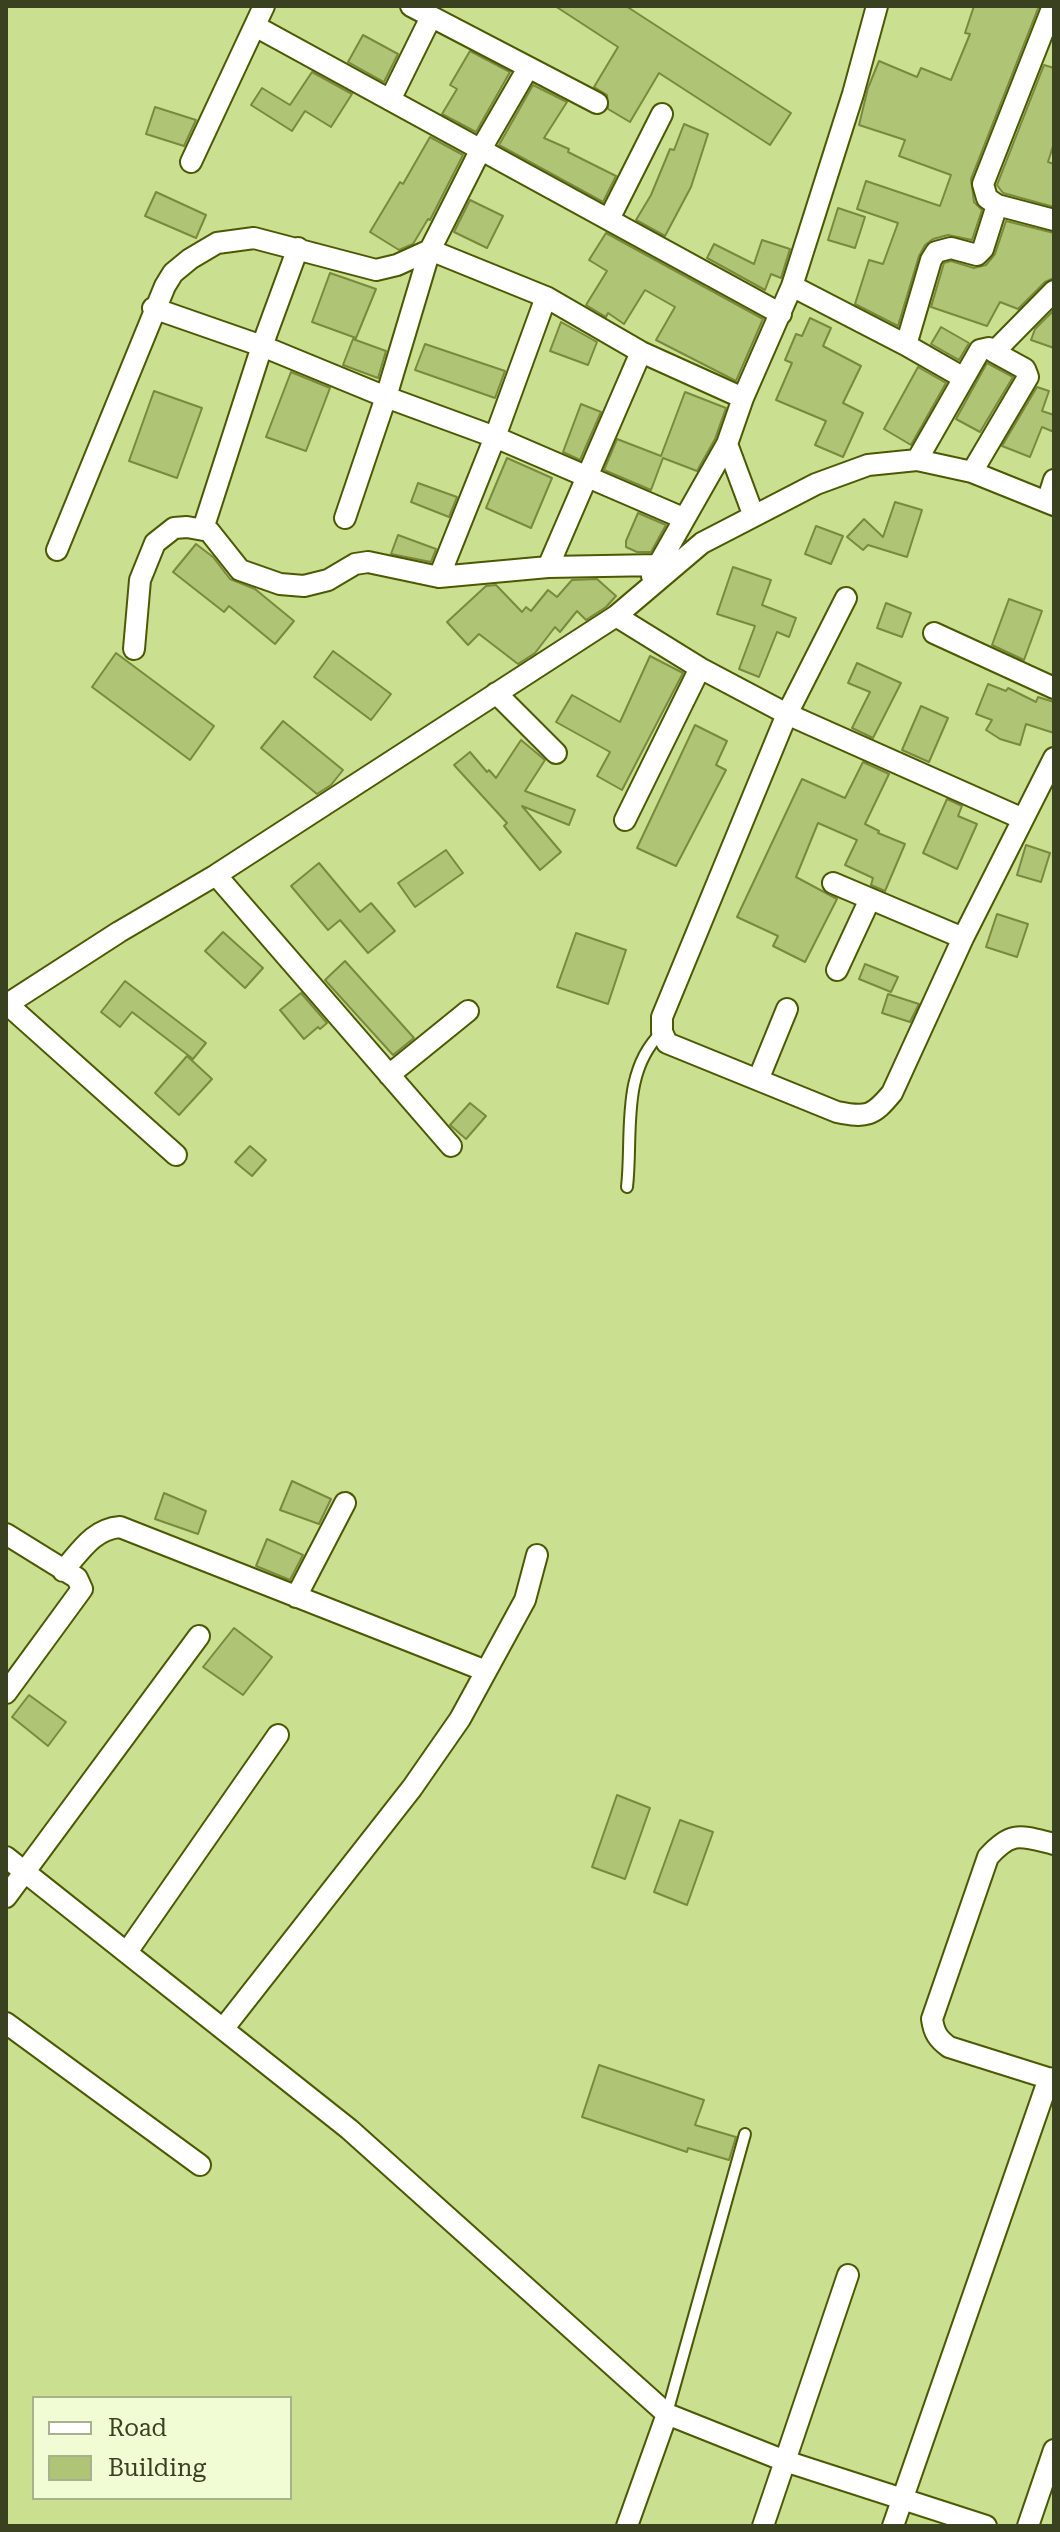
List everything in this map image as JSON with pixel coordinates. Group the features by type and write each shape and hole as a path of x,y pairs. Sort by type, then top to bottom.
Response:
{"street":[{"path":"191,162 264,6"},
{"path":"411,6 597,103"},
{"path":"643,591 727,444 743,398 781,314 853,94 877,6"},
{"path":"1053,6 983,184 987,198 997,205 1054,220"},
{"path":"390,100 431,17"},
{"path":"255,26 781,314"},
{"path":"345,518 386,397 430,250 481,149 528,68"},
{"path":"609,219 662,114"},
{"path":"906,345 936,252 951,248 972,255 981,253 997,205"},
{"path":"57,550 153,308 173,273 217,243 254,238 376,270 397,265 430,250 546,297 641,352 743,398"},
{"path":"203,529 262,346 298,248"},
{"path":"792,286 962,377"},
{"path":"994,352 1054,291"},
{"path":"439,577 546,297"},
{"path":"153,308 262,346 495,437 683,518"},
{"path":"917,460 962,377 980,350 989,348 1025,369 1028,377 972,472"},
{"path":"548,567 641,352"},
{"path":"727,444 753,514"},
{"path":"176,1155 6,1004 216,875 616,616 702,543 753,514 816,484 868,465 917,460 972,472 1051,503 1054,480"},
{"path":"134,649 140,580 155,543 174,528 203,529 214,536 240,570 280,584 304,586 328,580 355,564 368,562 439,577 548,567 658,565"},
{"path":"846,598 787,714 662,1017 662,1032 667,1043 837,1112 859,1116 877,1111 892,1093 963,938 1054,758"},
{"path":"616,616 700,668 787,714 1023,819"},
{"path":"934,633 1054,688"},
{"path":"625,820 700,668"},
{"path":"496,693 556,753"},
{"path":"216,875 451,1146"},
{"path":"833,883 963,938"},
{"path":"837,970 870,899"},
{"path":"758,1080 787,1009"},
{"path":"389,1075 468,1011"},
{"path":"296,1597 345,1503"},
{"path":"63,1571 98,1533 107,1528 120,1527 486,1671"},
{"path":"6,1534 80,1583 79,1596 6,1693"},
{"path":"223,2029 412,1788 460,1719 525,1600 537,1555"},
{"path":"6,1897 199,1636"},
{"path":"127,1952 278,1735"},
{"path":"893,2526 1051,2079 949,2047 940,2040 932,2019 988,1857 1002,1842 1013,1838 1054,1844"},
{"path":"6,1857 349,2129 667,2414 785,2461 986,2526"},
{"path":"6,2023 200,2165"},
{"path":"763,2526 848,2275"},
{"path":"627,2526 667,2414"},
{"path":"1028,2526 1054,2450"}],"lane":[{"path":"627,1187 631,1155 630,1101 648,1045 662,1032"},
{"path":"667,2414 745,2134"}],"building":[{"path":"555,6 626,6 791,113 770,145 659,73 630,122 608,109 607,95 594,87 618,47"},
{"path":"974,6 1039,6 971,179 974,202 982,210 972,240 948,235 925,245 898,326 855,304 869,260 883,264 898,223 857,209 866,181 940,206 951,175 899,156 905,140 859,125 868,88 879,61 917,77 921,68 951,80 970,34 965,33"},
{"path":"363,35 398,54 384,82 348,62"},
{"path":"470,51 510,72 476,132 442,114 457,89 450,85"},
{"path":"1044,65 1054,68 1054,143 1048,162 1054,164 1054,207 1003,193 997,185"},
{"path":"312,72 352,94 331,127 305,111 292,131 251,105 262,88 290,105"},
{"path":"533,85 567,102 544,138 616,176 603,202 499,145"},
{"path":"155,107 196,120 184,146 146,134"},
{"path":"684,124 708,134 691,187 665,236 636,220 651,195 670,149 674,150"},
{"path":"430,137 463,155 430,220 413,244 399,250 370,232"},
{"path":"156,192 206,215 196,238 145,216"},
{"path":"470,200 503,216 487,248 454,232"},
{"path":"838,208 865,217 855,248 828,240"},
{"path":"1006,221 1054,233 1054,278 1045,282 1018,309 1000,302 987,326 931,307 944,263 951,261 974,268 986,265 995,254"},
{"path":"606,233 763,319 736,381 656,340 675,307 645,290 624,324 608,313 606,317 586,305 607,271 589,260"},
{"path":"762,240 790,249 781,278 771,274 765,290 707,258 714,244 754,264"},
{"path":"330,273 376,289 356,338 312,322"},
{"path":"1054,310 1054,348 1031,340 1035,329"},
{"path":"810,318 831,328 823,346 861,366 843,403 863,413 843,457 815,445 826,421 776,400 792,363 785,360 796,334 802,336"},
{"path":"561,322 597,342 588,365 550,351"},
{"path":"941,327 969,343 959,360 931,344"},
{"path":"353,339 386,351 378,378 343,365"},
{"path":"425,344 505,371 495,398 415,370"},
{"path":"987,363 1013,377 980,432 956,419"},
{"path":"918,367 946,383 911,445 884,429"},
{"path":"291,372 330,388 306,451 266,437"},
{"path":"1037,387 1049,391 1042,411 1054,415 1054,432 1042,427 1030,457 1002,446"},
{"path":"154,391 202,408 177,478 129,461"},
{"path":"685,392 726,408 715,439 697,471 663,458 651,490 604,470 617,439 661,456"},
{"path":"581,404 601,412 580,460 563,452"},
{"path":"507,458 552,478 531,528 486,508"},
{"path":"418,483 457,497 449,517 411,502"},
{"path":"895,502 922,510 907,557 868,545 863,550 847,537 864,519 883,537"},
{"path":"638,513 666,525 651,552 637,552 626,547"},
{"path":"816,526 843,536 831,564 805,554"},
{"path":"398,535 436,549 431,562 391,554"},
{"path":"196,544 213,557 230,579 255,589 294,621 275,644 229,606 224,612 173,572"},
{"path":"733,567 771,580 762,605 796,618 789,637 777,632 759,677 739,669 755,626 717,614"},
{"path":"597,579 616,596 606,607 586,620 577,611 560,632 555,627 535,653 518,664 479,634 468,645 447,622 486,586 496,585 522,612 526,607 531,611 548,590 557,597 572,580"},
{"path":"1009,599 1042,611 1024,660 992,645"},
{"path":"886,603 911,613 902,637 877,628"},
{"path":"333,651 391,694 371,720 314,677"},
{"path":"116,653 214,726 190,760 92,687"},
{"path":"650,656 683,673 622,790 597,776 610,752 556,722 572,695 620,722"},
{"path":"857,663 901,683 873,738 852,728 870,692 848,683"},
{"path":"988,684 1006,691 1008,688 1036,702 1038,697 1054,702 1054,733 1026,724 1020,745 1000,739 986,730 992,720 976,714"},
{"path":"921,706 948,718 929,762 902,750"},
{"path":"283,721 343,770 331,785 317,794 261,748"},
{"path":"695,725 727,741 716,765 726,770 676,866 637,848"},
{"path":"521,740 545,760 525,791 575,810 569,825 522,806 561,852 540,870 504,826 507,823 454,765 470,752 496,778"},
{"path":"863,762 889,774 865,824 905,844 885,891 871,885 873,878 845,865 857,840 818,823 796,877 837,899 805,962 773,946 778,936 737,917 802,779 845,798"},
{"path":"947,799 962,806 958,816 977,824 957,869 923,853"},
{"path":"1026,845 1050,853 1041,882 1017,875"},
{"path":"446,850 463,873 415,907 398,883"},
{"path":"319,863 360,912 371,903 395,931 368,953 340,920 328,930 291,886"},
{"path":"997,914 1028,924 1017,957 986,947"},
{"path":"223,932 263,968 245,988 205,951"},
{"path":"576,933 626,950 608,1004 557,987"},
{"path":"345,961 414,1038 393,1055 325,980"},
{"path":"865,964 898,977 891,992 859,979"},
{"path":"125,981 206,1043 193,1059 132,1012 120,1027 101,1012"},
{"path":"301,993 327,1023 304,1039 280,1010"},
{"path":"888,994 919,1004 910,1022 882,1013"},
{"path":"187,1056 212,1079 179,1115 155,1093"},
{"path":"470,1103 486,1116 466,1139 450,1125"},
{"path":"250,1146 266,1160 252,1176 235,1162"},
{"path":"292,1481 331,1499 319,1524 280,1510"},
{"path":"164,1493 206,1511 198,1534 155,1519"},
{"path":"267,1539 303,1555 290,1580 256,1566"},
{"path":"234,1628 272,1657 243,1695 203,1667"},
{"path":"29,1695 66,1722 48,1746 12,1717"},
{"path":"617,1795 650,1808 625,1879 592,1867"},
{"path":"680,1820 713,1832 687,1905 654,1892"},
{"path":"599,2065 704,2100 695,2125 736,2137 729,2160 688,2148 687,2152 582,2117"}]}
